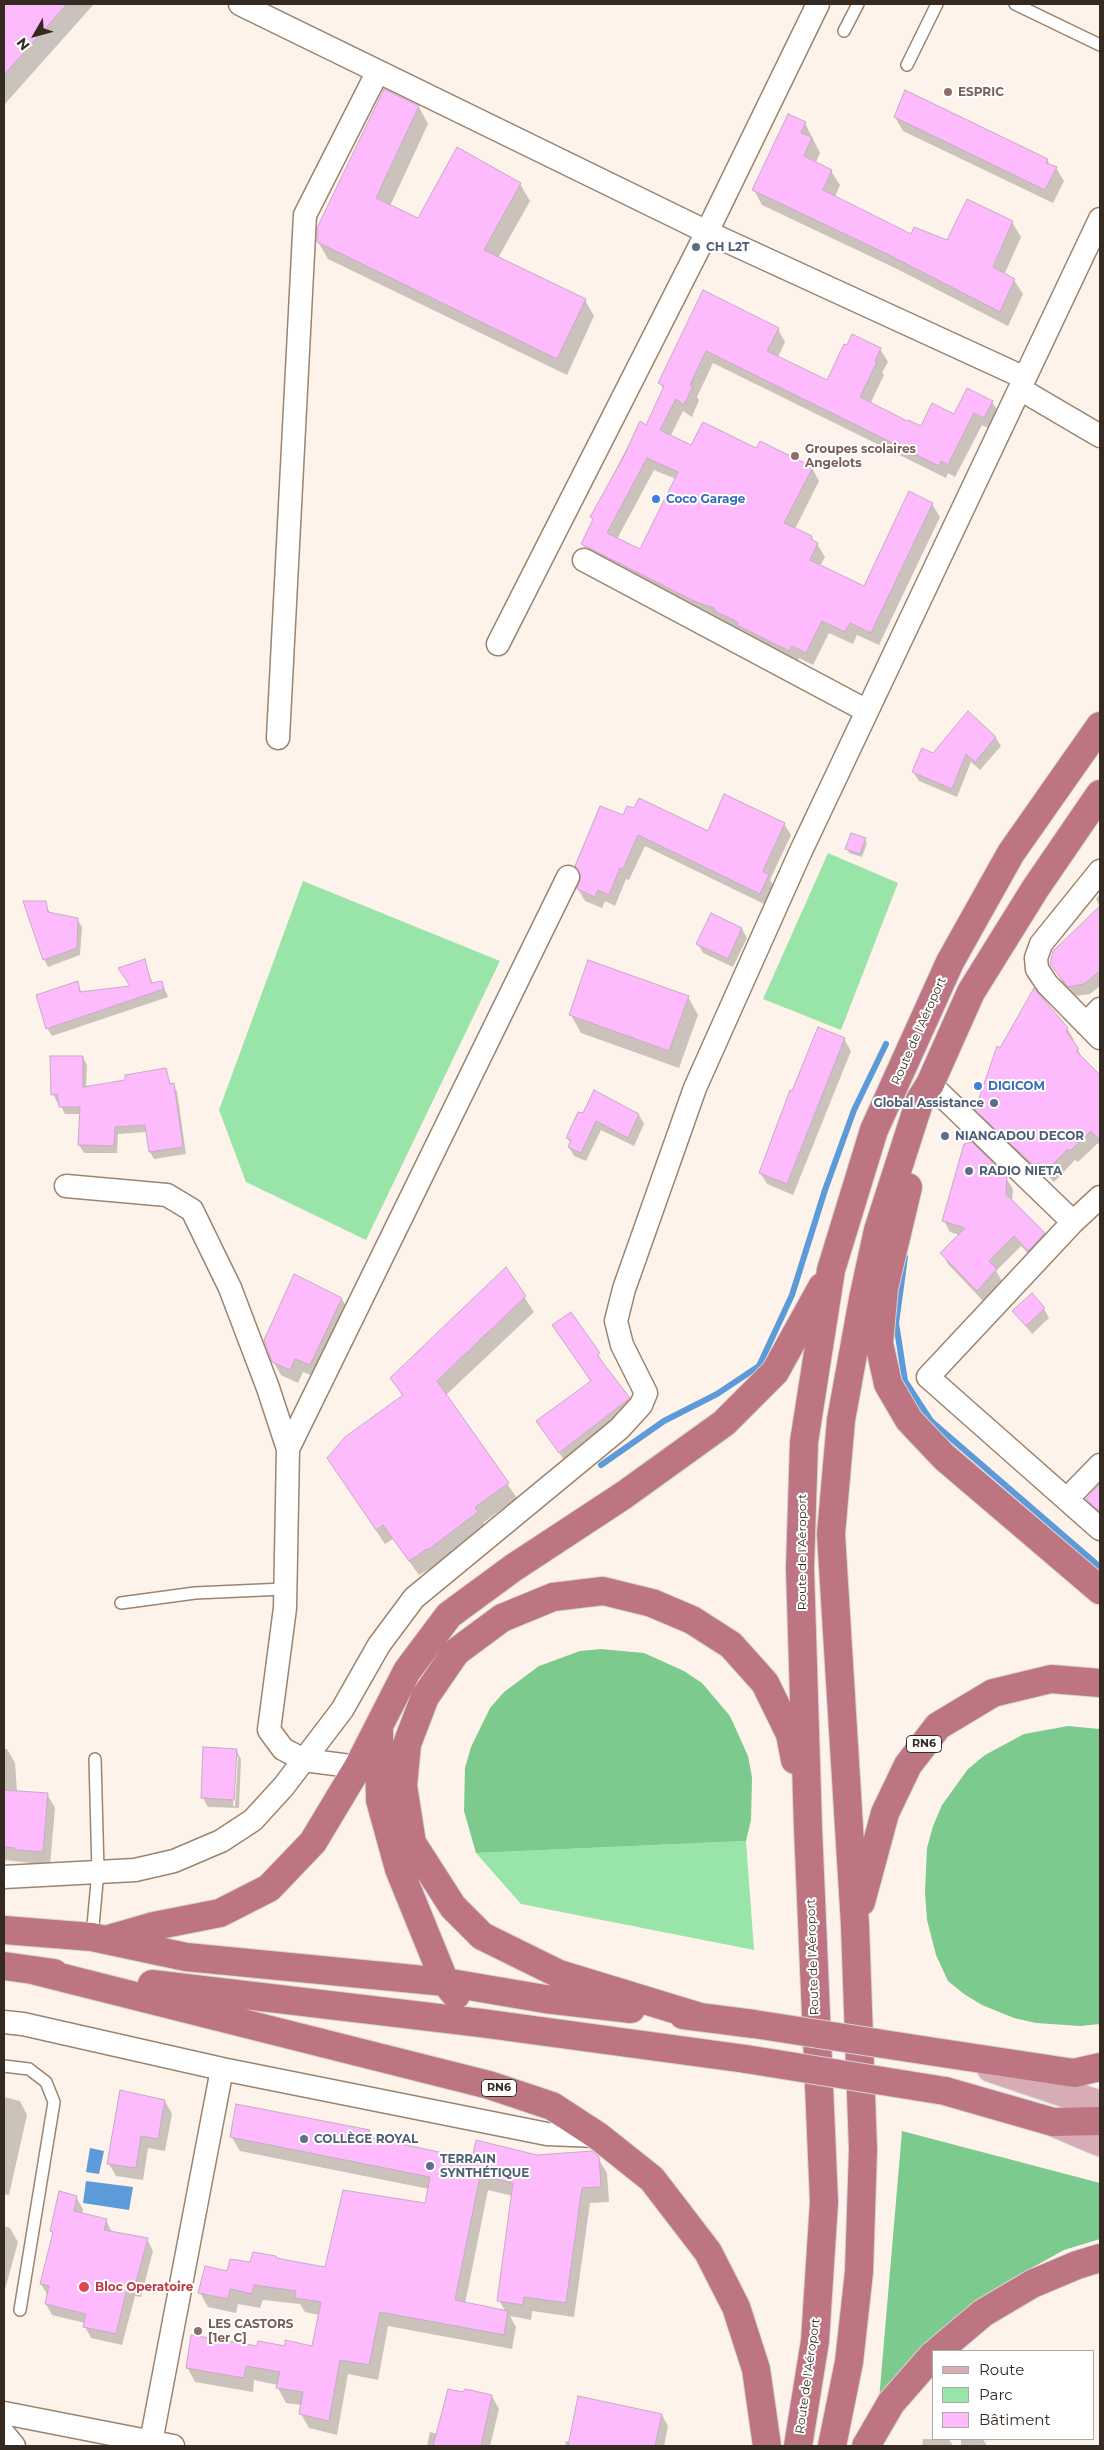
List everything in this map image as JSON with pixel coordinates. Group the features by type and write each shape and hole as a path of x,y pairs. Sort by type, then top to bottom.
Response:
{"highway":[{"name":"Route de l'Aéroport","path":"798,2446 815,2342 824,2202 808,1828 800,1568 804,1442 831,1270 874,1130 950,962 1012,853 1100,726"},
{"path":"855,1925 831,1534 841,1420 862,1299 878,1230 925,1092 971,992 1035,888 1100,794"},
{"path":"925,1092 905,1204 884,1288 879,1343 888,1384 909,1420 944,1457 1100,1590"},
{"path":"101,1938 220,1913 269,1888 313,1842 379,1730 407,1671 449,1616 513,1568 624,1495 724,1424 775,1372 831,1270"},
{"path":"700,2016 559,1974 482,1936 453,1908 412,1843 403,1786 407,1744 425,1698 456,1652 502,1618 553,1597 603,1591 652,1603 692,1620 730,1645 764,1683 790,1734 808,1828"},
{"name":"RN6","path":"832,2446 849,2362 859,2272 864,2150 855,1925 885,1813 908,1765 938,1726 993,1693 1051,1679 1100,1683"},
{"path":"379,1730 380,1800 399,1869 446,1982 481,2023"},
{"path":"4,1930 101,1938 186,1957 446,1982 546,1999 700,2016 1074,2073 1100,2067"},
{"path":"4,1966 481,2023 746,2059 945,2091 1053,2122 1100,2121"},
{"name":"RN6","path":"36,1971 490,2085 552,2106 598,2136 652,2180 708,2252 736,2307 756,2369 767,2446"},
{"path":"939,2350 983,2313 1032,2284 1077,2265 1100,2258"},
{"path":"866,2446 891,2403 932,2357"}],"main road":[{"path":"956,2056 1100,2105"},
{"path":"1053,2122 1100,2142"}],"street":[{"path":"240,4 1022,384 1100,436"},
{"path":"498,644 706,232 818,4"},
{"path":"278,738 305,215 377,72"},
{"path":"4,1877 135,1870 174,1861 221,1841 253,1820 304,1760 342,1710 380,1644 414,1598 619,1429 641,1405 646,1393 622,1345 616,1321 624,1289 695,1088 800,852 1100,219"},
{"path":"584,560 867,711"},
{"path":"1095,1024 1048,984 1037,969 1036,958 1041,944 1100,871"},
{"path":"288,1448 568,877"},
{"path":"925,1092 1073,1222"},
{"path":"66,1186 167,1195 192,1210 230,1288 268,1388 288,1448 285,1608 270,1730 283,1749 304,1760 358,1767"},
{"path":"1100,1197 1073,1222 928,1377 1100,1529"},
{"path":"1067,1499 1100,1465"},
{"path":"4,2022 23,2024 222,2069 547,2134 598,2136"},
{"path":"4,2413 113,2441 162,2444 222,2069"},
{"path":"4,2434 14,2446"}],"lane":[{"path":"844,31 858,4"},
{"path":"907,65 938,4"},
{"path":"1015,4 1100,45"},
{"path":"121,1603 195,1592 284,1589"},
{"path":"95,1759 101,1938"},
{"path":"4,2066 29,2069 46,2082 54,2102 20,2310"}],"green space":[{"path":"828,853 898,883 841,1030 763,999"},
{"path":"303,881 500,961 366,1240 246,1182 219,1110"},
{"path":"601,1649 644,1653 684,1671 702,1683 730,1716 748,1756 752,1777 751,1820 746,1841 476,1853 464,1811 465,1768 471,1747 490,1708 504,1692 539,1666 580,1651"},
{"path":"1068,1726 1100,1729 1100,2024 1080,2026 1036,2023 1014,2018 982,2005 948,1981 936,1955 927,1920 925,1892 927,1848 933,1826 942,1805 968,1769 985,1755 1024,1734"},
{"path":"746,1841 754,1950 521,1904 476,1853"},
{"path":"902,2131 1100,2183 1100,2239 1064,2250 1010,2280 948,2330 879,2400"}],"water":[{"path":"90,2148 104,2151 99,2174 86,2172"},
{"path":"86,2181 133,2187 129,2210 83,2203"}],"building":[{"path":"4,4 67,4 4,75"},
{"path":"384,89 419,106 376,198 418,218 457,147 521,183 484,250 586,299 557,359 317,242 317,228"},
{"path":"905,90 1048,159 1046,163 1057,167 1045,190 894,117"},
{"path":"788,114 806,122 801,133 812,137 804,156 832,170 823,190 911,234 914,227 947,240 967,199 1013,221 993,267 1015,279 1000,312 887,254 752,190"},
{"path":"703,290 779,328 767,351 827,380 844,344 847,345 852,334 881,348 875,361 877,362 860,397 907,421 921,426 932,403 954,414 967,388 993,401 984,418 974,413 948,465 941,461 939,466 706,351 690,385 693,386 684,405 676,399 660,430 691,445 703,422 756,448 760,441 813,467 784,523 812,536 811,539 818,543 810,560 864,586 909,491 933,503 871,633 850,623 845,632 822,621 806,653 792,646 789,651 737,625 738,622 716,612 714,608 696,602 581,544 593,519 590,517 623,458 640,421 646,425 664,386 658,383","holes":["647,458 678,472 640,549 607,533"]},
{"path":"968,711 996,737 975,762 966,754 952,789 912,772 922,748 933,753"},
{"path":"724,794 785,823 763,871 769,875 760,894 638,835 623,869 620,868 609,895 598,890 595,897 577,889 581,876 575,866 600,806 623,815 627,806 634,808 639,798 708,831"},
{"path":"851,833 866,838 860,854 845,849"},
{"path":"23,901 46,901 48,912 78,918 77,948 43,960"},
{"path":"1100,906 1100,971 1084,984 1068,987 1050,964 1053,951"},
{"path":"711,913 742,928 728,959 696,944"},
{"path":"145,959 151,983 162,981 164,989 46,1029 36,995 78,981 80,992 130,986 118,968"},
{"path":"588,960 689,996 669,1051 569,1015"},
{"path":"1034,988 1068,1028 1066,1031 1079,1049 1076,1051 1100,1075 1100,1141 1091,1131 1070,1151 1068,1149 1047,1170 1039,1163 1035,1167 975,1110 997,1046 1000,1048"},
{"path":"818,1027 845,1038 787,1184 759,1173 790,1090 792,1091"},
{"path":"50,1056 83,1056 83,1087 125,1080 125,1075 166,1068 170,1084 174,1083 183,1147 149,1152 145,1125 115,1127 114,1146 78,1145 80,1107 59,1107 57,1094 51,1095"},
{"path":"594,1090 639,1114 628,1138 596,1121 581,1153 568,1147 571,1140 566,1138 578,1112 583,1113"},
{"path":"972,1142 1007,1177 1006,1194 1045,1233 1028,1251 1014,1236 989,1261 997,1269 977,1291 940,1253 965,1228 942,1221 964,1144"},
{"path":"506,1267 526,1296 437,1381 509,1483 475,1507 478,1512 428,1550 409,1561 383,1525 376,1530 327,1458 345,1437 403,1395 390,1378"},
{"path":"294,1274 342,1298 310,1365 295,1359 290,1370 272,1362 264,1340"},
{"path":"1032,1293 1045,1308 1026,1326 1012,1311"},
{"path":"571,1312 600,1353 597,1355 630,1398 559,1453 536,1421 591,1381 552,1325"},
{"path":"1100,1484 1100,1512 1086,1499"},
{"path":"203,1747 237,1749 234,1800 201,1798"},
{"path":"4,1790 48,1793 43,1852 4,1847"},
{"path":"120,2090 165,2100 158,2139 141,2136 136,2168 107,2164"},
{"path":"236,2104 370,2130 368,2137 472,2159 476,2140 537,2155 592,2151 599,2157 601,2187 582,2188 566,2303 524,2297 523,2305 497,2301 513,2183 480,2176 455,2300 508,2311 504,2335 380,2312 369,2365 340,2360 329,2421 299,2414 303,2392 276,2388 280,2372 246,2366 244,2378 186,2368 191,2335 257,2346 258,2341 285,2346 285,2340 312,2346 321,2302 295,2298 296,2291 254,2285 252,2294 230,2289 228,2299 198,2293 205,2266 227,2271 230,2259 250,2262 253,2252 325,2267 343,2190 425,2203 430,2177 230,2137"},
{"path":"59,2191 77,2196 74,2211 107,2219 104,2230 148,2238 135,2286 128,2285 116,2334 83,2327 86,2314 45,2304 49,2286 40,2284 53,2232 50,2231"},
{"path":"448,2389 463,2392 465,2389 492,2395 481,2446 433,2446"},
{"path":"578,2396 662,2414 655,2446 568,2446"}],"waterway":[{"path":"601,1465 664,1421 717,1394 759,1366 792,1295 825,1190 854,1110 886,1044"},
{"path":"905,1257 896,1323 905,1381 931,1421 1100,1567"}],"place":[{"name":"ESPRIC","path":"948,92"},
{"name":"CH L2T","path":"696,247"},
{"name":"Groupes scolaires Angelots","path":"795,456"},
{"name":"Coco Garage","path":"656,499"},
{"name":"DIGICOM","path":"978,1086"},
{"name":"Global Assistance","path":"994,1103"},
{"name":"NIANGADOU DECOR","path":"945,1136"},
{"name":"RADIO NIETA","path":"969,1171"},
{"name":"COLLÈGE ROYAL","path":"304,2139"},
{"name":"TERRAIN SYNTHÉTIQUE","path":"430,2166"},
{"name":"Bloc Operatoire","path":"84,2287"},
{"name":"LES CASTORS [1er C]","path":"198,2331"}]}
